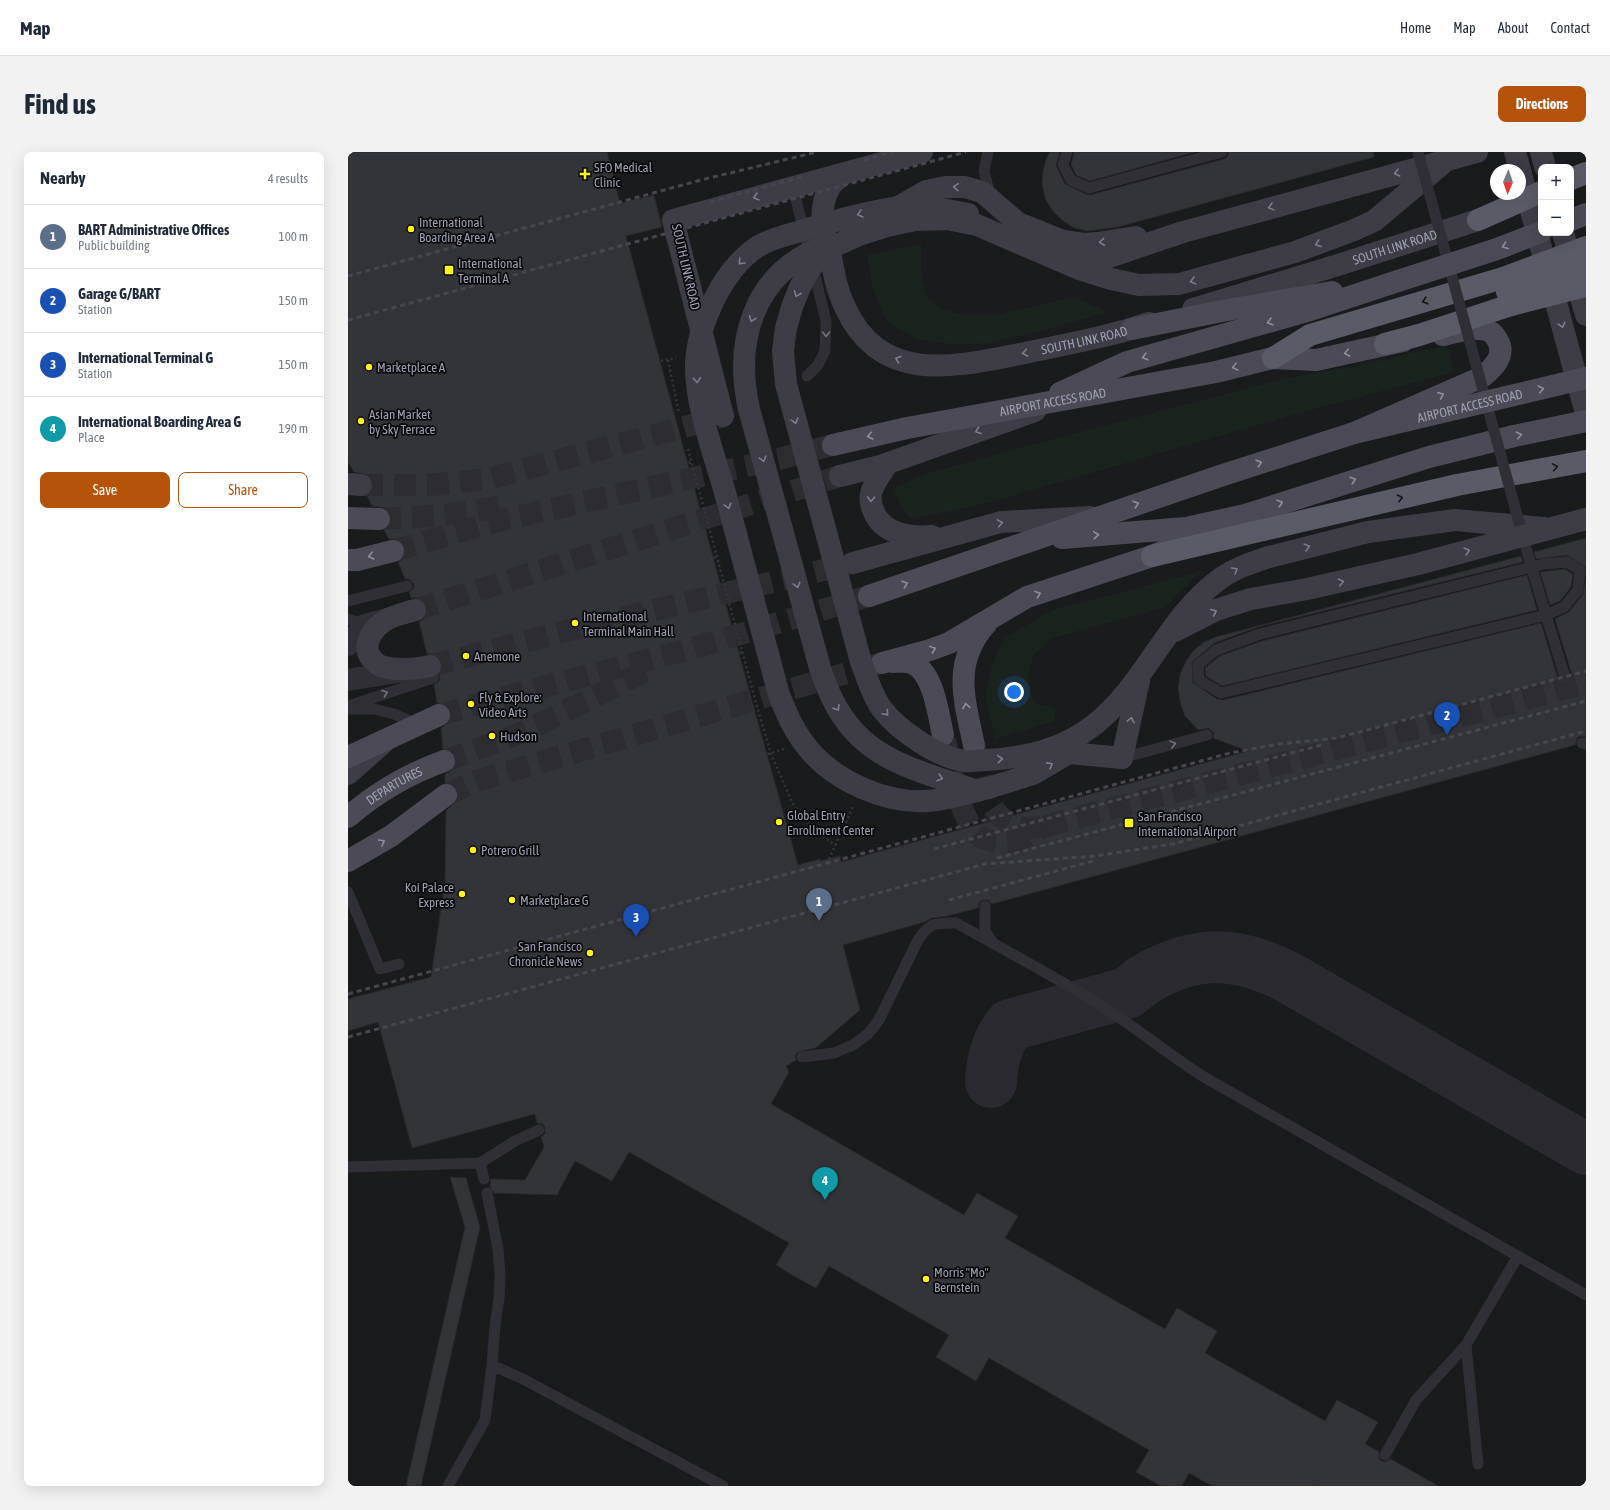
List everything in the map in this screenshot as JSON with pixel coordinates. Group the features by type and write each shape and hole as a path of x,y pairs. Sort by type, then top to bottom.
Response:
{"highway":[{"path":"1574,178 1586,173"},
{"path":"1574,188 1586,183"},
{"path":"1478,220 1538,193"},
{"path":"1478,220 1538,200"},
{"path":"1385,344 1419,335 1507,292 1586,246"},
{"path":"1273,358 1433,315 1586,267"},
{"path":"1507,292 1586,286"},
{"path":"1152,556 1457,485 1586,461"}],"main road":[{"path":"1574,219 1586,214"},
{"path":"1132,329 1298,296 1398,281 1497,249 1538,233"},
{"path":"1032,406 1127,362 1298,296"},
{"name":"AIRPORT ACCESS ROAD","path":"833,445 907,428 1216,372 1273,358 1316,360 1385,344 1475,329 1489,331 1496,337 1500,345 1498,361 1482,377 1354,433"},
{"name":"AIRPORT ACCESS ROAD","path":"1354,433 1586,378"},
{"path":"943,735 930,685 924,672 911,663 882,663 930,650 949,643 1003,610 1027,598 1152,556 1245,515 1429,457 1514,436 1586,421"},
{"path":"868,596 1230,472 1354,433"},
{"path":"1029,540 1186,528 1245,515"},
{"path":"349,518 379,519"},
{"path":"348,560 357,560 394,551"},
{"path":"974,745 964,694 964,672 967,654 975,638 986,624 1003,610"},
{"path":"348,757 439,715"},
{"path":"348,741 368,747"},
{"name":"DEPARTURES","path":"348,817 380,793 416,771 444,761"},
{"path":"348,861 392,836 446,795"}],"street":[{"name":"SOUTH LINK ROAD","path":"723,416 673,220 922,152"},
{"path":"1477,152 1183,232 1109,257 1077,259 1049,250 992,221 964,213 932,207 898,207 870,212 775,238 756,248 735,269 723,284 712,302 701,334 696,365 697,383 701,405 780,695 792,725 803,742 817,759 833,771 862,787 892,798 914,801 937,800 977,791 1033,774 1069,754 1086,741 1099,728 1113,710 1143,664 1178,629 1216,610 1251,600 1418,564 1586,519"},
{"path":"1515,152 1586,412"},
{"path":"1542,152 1544,164"},
{"path":"1448,160 1374,221 1295,252 1180,284 1139,285 1111,280 1080,269 977,225 946,219 915,220 887,226 859,235 826,250 810,269 800,287 792,307 786,328 783,351 784,372 861,662 881,708 894,722 925,746 965,761 1001,760 1034,755 1066,743 1094,726 1119,702 1172,628 1194,601 1218,580 1240,567 1269,557 1334,540 1401,526 1455,520 1550,528"},
{"name":"SOUTH LINK ROAD","path":"845,173 830,186 824,201 821,217 837,286 845,307 855,326 870,342 889,356 910,364 937,366 965,364 1059,346 1132,329"},
{"path":"898,207 926,191 957,186 982,192 1018,223 1055,239 1072,243 1105,242 1132,237 1183,232"},
{"path":"793,187 821,217"},
{"path":"977,791 903,766 884,756 859,737 835,706 829,695 820,668 745,392 744,357 745,343 751,321 760,300 771,284 785,270 820,248 890,228 961,219 992,221"},
{"name":"SOUTH LINK ROAD","path":"1298,296 1478,220"},
{"path":"1564,236 1586,315"},
{"path":"840,476 887,464 1068,400"},
{"path":"887,464 871,494 871,506 877,519 885,527 904,534 927,536 963,533"},
{"path":"853,563 1001,522 1099,517"},
{"path":"348,645 354,624 388,619 415,610"},
{"path":"388,619 373,631 367,644 370,657 380,666 426,671"},
{"path":"1069,754 1122,758 1143,664"},
{"path":"348,680 426,671"},
{"path":"348,774 388,738"}],"lane":[{"path":"988,152 984,171 992,200"},
{"path":"1066,152 1063,165 1071,180 1089,188 1222,152"},
{"path":"1418,152 1532,568 1565,677"},
{"path":"793,187 826,321 825,351 818,365 807,376"},
{"path":"1567,562 1580,570 1578,590 1564,607 1546,615 1221,694 1199,680 1198,665 1216,650 1260,634 1532,568 1543,564 1567,562"},
{"path":"348,601 407,586"},
{"path":"348,594 365,597"},
{"path":"348,707 426,671"},
{"path":"348,707 374,709 394,714 417,724"},
{"path":"1122,758 1207,735"},
{"path":"348,892 380,969 399,964"},
{"path":"985,906 985,931 993,943"},
{"path":"802,1057 834,1053 853,1045 868,1034 879,1020 918,940 926,929 937,923 956,923 1094,1001 1123,1020 1174,1058 1204,1076 1586,1295"},
{"path":"348,1167 480,1163 515,1141 539,1130"},
{"path":"480,1163 484,1179"},
{"path":"448,1486 486,1420 495,1325 500,1300 500,1276 498,1249 486,1193"},
{"path":"1385,1456 1416,1400 1466,1345 1518,1256"},
{"path":"1466,1345 1478,1464"},
{"path":"492,1365 523,1378 724,1486"}],"path":[{"path":"668,360 680,418"},
{"path":"688,448 704,514 771,754 794,806 813,829 835,844"},
{"path":"758,757 771,754 803,742"},
{"path":"828,859 862,787"},
{"path":"960,1273 1172,1396"},
{"path":"957,1279 1169,1402"},
{"path":"1262,1446 1332,1486"},
{"path":"1259,1452 1319,1486"}],"shaded area":[{"name":"San Francisco International Airport","path":"348,152 1586,152 1586,1486 348,1486"},
{"path":"921,244 922,280 928,298 944,310 965,315 993,315 1075,297 1108,312 1045,330 989,343 959,345 918,340 888,323 873,291 867,255"},
{"path":"1447,345 1454,372 1307,411 991,502 912,519 903,510 894,491 897,486 928,473 1042,442 1282,379 1360,365"},
{"path":"1202,571 1166,607 1053,638 1033,656 1028,678 1034,703 1055,708 1055,721 995,739 985,695 992,664 1004,638 1053,610"}],"building":[{"path":"348,152 607,152 620,203 654,195 662,227 626,236 798,865 820,859 820,861 840,856 841,862 1248,751 1213,738 1214,733 1209,728 1198,730 1185,716 1180,702 1178,688 1180,674 1193,651 1204,642 1216,637 1521,556 1523,562 1258,627 1214,643 1192,662 1193,683 1217,699 1223,700 1541,623 1558,679 1563,684 1567,684 1572,679 1572,675 1555,619 1569,612 1583,594 1586,580 1586,737 1580,736 1577,738 1575,745 992,904 988,900 982,900 979,903 978,908 947,916 932,918 924,922 843,945 860,1010 818,1046 798,1052 795,1055 796,1060 786,1066 789,1072 771,1104 964,1215 977,1193 1018,1216 1005,1238 1165,1329 1177,1308 1184,1312 1217,1331 1205,1353 1325,1421 1337,1400 1378,1422 1365,1444 1379,1452 1379,1458 1381,1461 1385,1462 1391,1459 1438,1486 1212,1486 1189,1473 1182,1486 1161,1486 1136,1472 1149,1450 989,1358 976,1381 936,1357 949,1335 829,1266 816,1288 792,1275 776,1265 789,1243 629,1152 612,1181 575,1161 557,1195 494,1193 490,1187 491,1179 525,1180 544,1147 541,1137 545,1134 545,1127 543,1124 537,1123 535,1114 412,1148 378,1022 348,1031 348,999 431,977 445,881 446,811 457,800 458,794 456,787 445,783 445,774 453,769 456,763 455,756 452,752 443,749 441,728 449,722 451,717 450,710 446,705 437,703 434,685 440,680 439,675 442,670 442,663 435,654 427,654 419,622 424,619 427,613 427,606 418,598 411,598 409,592 414,588 414,584 409,579 405,579 398,562 402,560 405,555 405,548 402,542 397,539 389,539 384,530 390,525 390,513 385,508 372,506 367,496 371,492 373,486 372,479 368,475 354,472 348,462"},
{"path":"1050,152 1060,152 1056,166 1065,184 1090,195 1224,159 1227,157 1229,152 1373,152 1374,157 1118,227 1087,231 1074,228 1062,220 1052,210 1045,198 1042,183 1043,170"},
{"path":"1074,152 1195,152 1090,181 1076,175 1071,164"},
{"path":"1586,538 1586,567 1567,555 1536,559 1534,552"},
{"path":"1565,569 1573,574 1571,587 1560,601 1550,605 1540,572"},
{"path":"1527,575 1537,610 1222,686 1206,676 1205,668 1220,656 1262,641"},
{"path":"450,1177 466,1178 480,1227 421,1486 406,1486 465,1227"}],"taxiway":[{"path":"991,1082 996,1052 1005,1031 1010,1025 1127,993 1144,980 1162,970 1180,963 1214,957 1232,958 1249,962 1286,976 1586,1149"}],"tunnel":[{"path":"361,485 430,485 488,479 722,417"},
{"path":"393,551 493,522 779,459 833,445"},
{"path":"415,610 840,476"},
{"path":"379,519 456,514 502,506"},
{"path":"430,666 570,630 853,563"},
{"path":"439,715 690,649 869,596"},
{"path":"446,795 476,781 881,663"},
{"path":"444,761 524,732 651,668"},
{"path":"1045,826 1586,683"},
{"path":"945,740 953,778 962,806 967,819 974,830 981,837 998,842 1013,841 1027,836 1045,826"},
{"path":"974,745 983,785 994,809 1002,818 1014,825 1028,828 1043,826"}],"railway":[{"path":"348,276 701,180 817,152"},
{"path":"864,160 892,152"},
{"path":"348,320 966,152"},
{"path":"710,202 802,177"},
{"path":"348,994 1230,753 1279,744 1336,738 1586,671"},
{"path":"997,858 1586,701"},
{"path":"348,1037 985,864 1095,856 1173,844 1586,731"},
{"path":"934,849 1325,744"},
{"path":"949,900 1097,860"}],"place":[{"name":"SFO Medical Clinic","path":"585,174"},
{"name":"International Boarding Area A","path":"411,229"},
{"name":"International Terminal A","path":"449,270"},
{"name":"Marketplace A","path":"369,367"},
{"name":"Asian Market by Sky Terrace","path":"361,421"},
{"name":"International Terminal Main Hall","path":"575,623"},
{"name":"Anemone","path":"466,656"},
{"name":"Fly & Explore: Video Arts","path":"471,704"},
{"name":"Garage G/BART","path":"1447,735"},
{"name":"Hudson","path":"492,736"},
{"name":"Global Entry Enrollment Center","path":"779,822"},
{"name":"San Francisco International Airport","path":"1129,823"},
{"name":"Potrero Grill","path":"473,850"},
{"name":"Koi Palace Express","path":"462,894"},
{"name":"Marketplace G","path":"512,900"},
{"name":"BART Administrative Offices","path":"819,921"},
{"name":"International Terminal G","path":"636,937"},
{"name":"San Francisco Chronicle News","path":"590,953"},
{"name":"International Boarding Area G","path":"825,1200"},
{"name":"Morris \"Mo\" Bernstein","path":"926,1279"}]}
